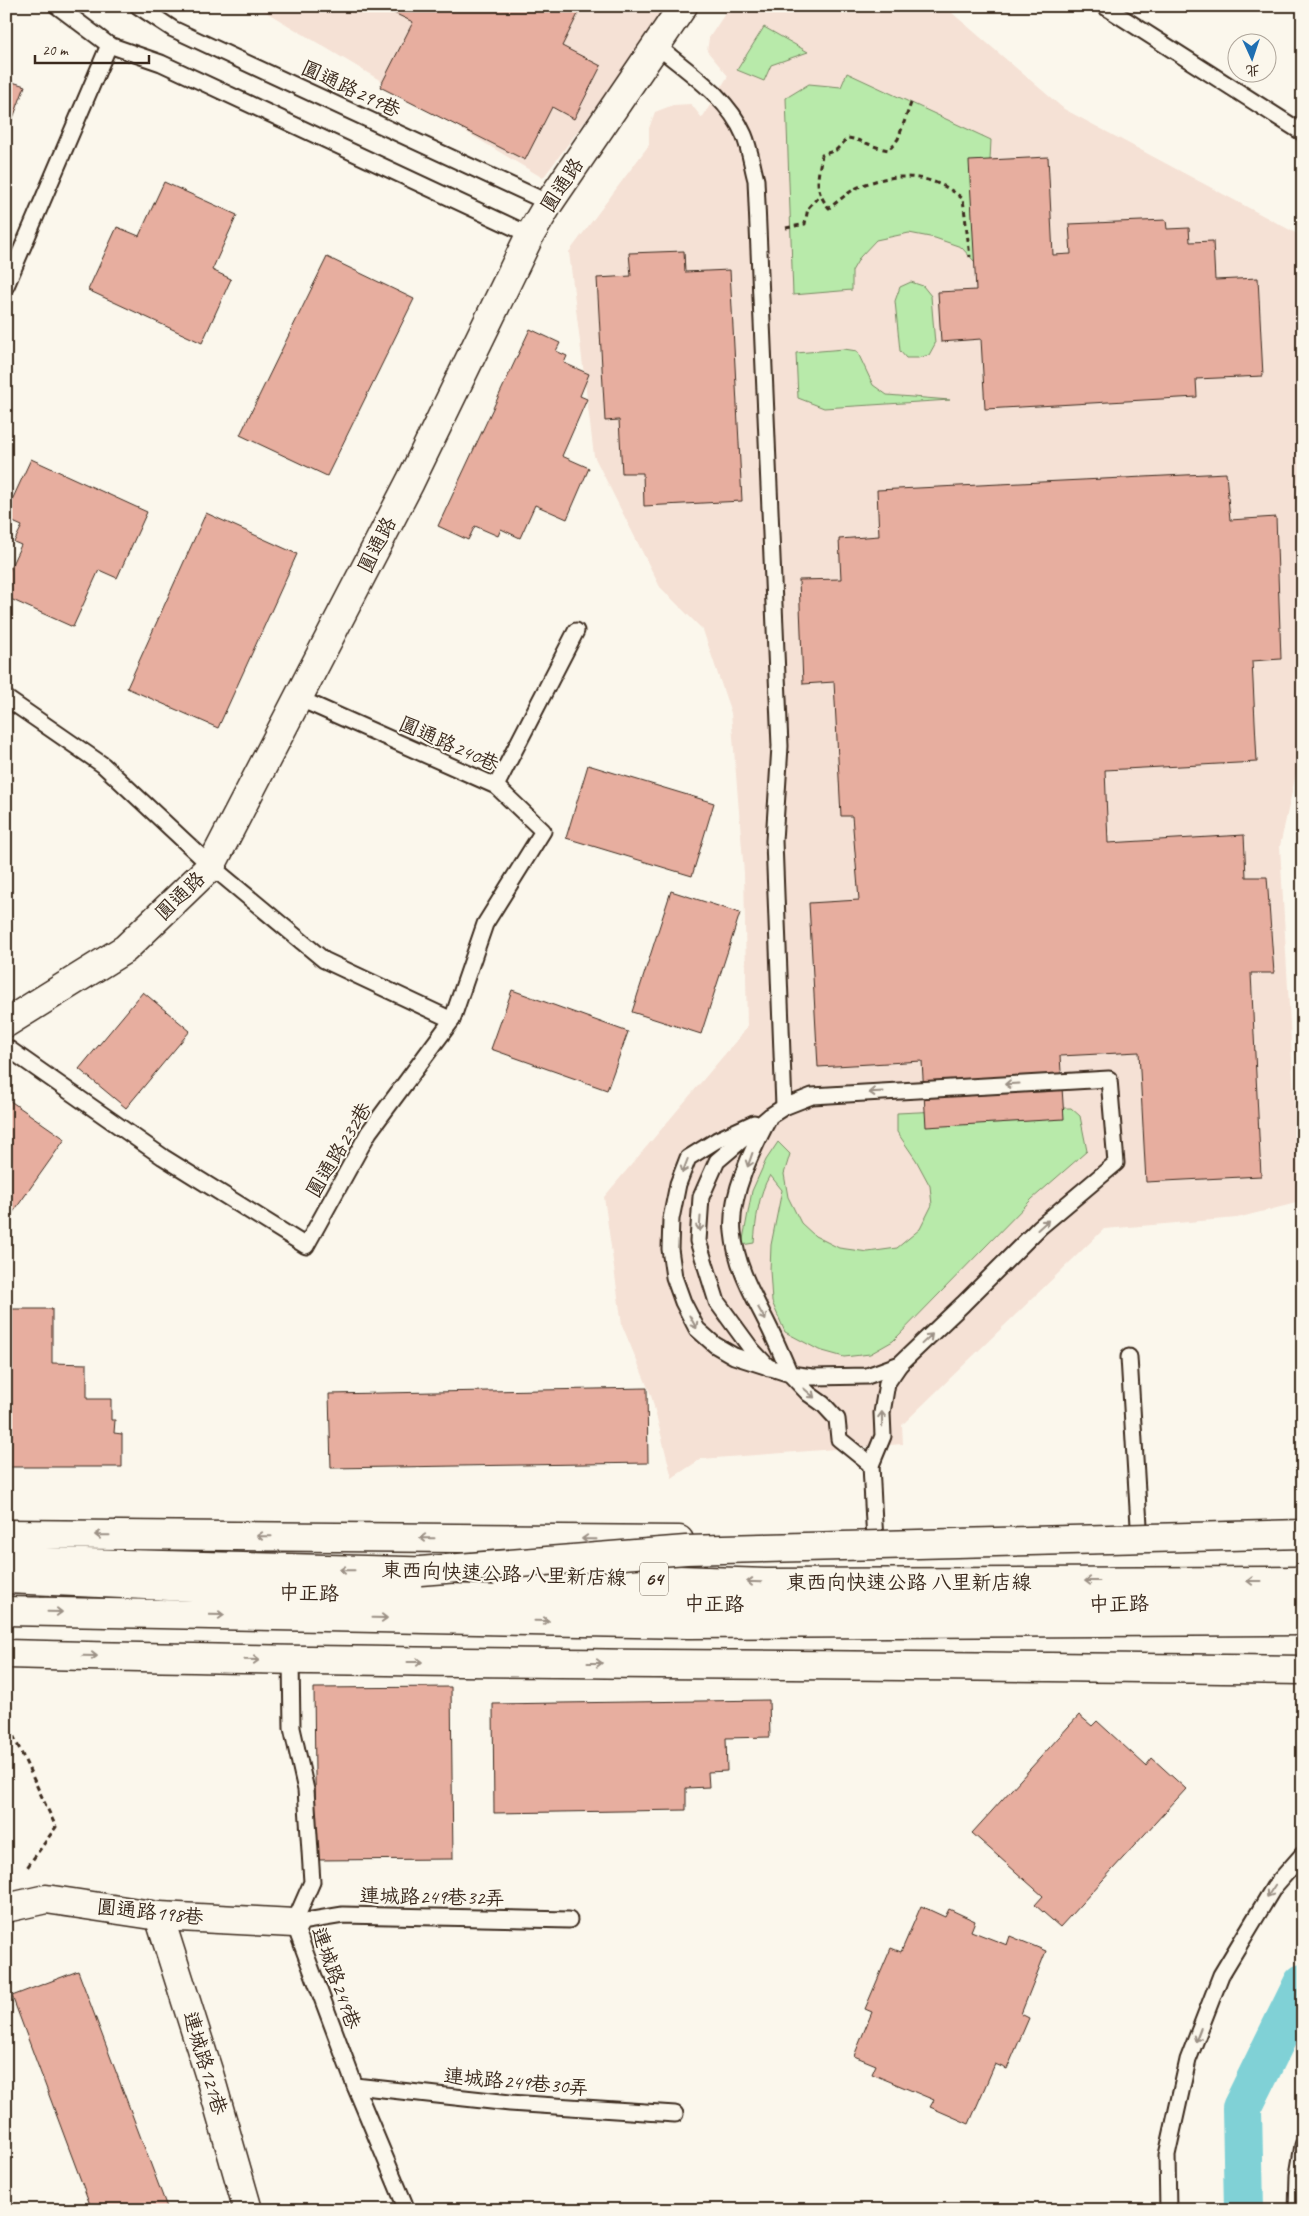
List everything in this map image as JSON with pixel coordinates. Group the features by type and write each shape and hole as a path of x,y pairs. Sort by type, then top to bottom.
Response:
{"main road":[{"name":"圓通路","path":"6,1023 124,949 211,866 410,482 530,235 549,203 684,6"},
{"path":"6,1534 875,1542 1140,1542 1303,1538"},
{"path":"420,1571 686,1550 1303,1534"},
{"name":"東西向快速公路 八里新店線","path":"6,1561 420,1571 766,1583 1303,1581"},
{"name":"中正路","path":"6,1579 524,1601 972,1605 1303,1604"},
{"name":"東西向快速公路 八里新店線","path":"6,1611 688,1624 1303,1621"},
{"path":"6,1654 292,1661 879,1664 1303,1670"},
{"name":"圓通路198巷","path":"6,1908 46,1899 159,1916 294,1924"},
{"name":"連城路121巷","path":"159,1916 210,2077 248,2210"}],"lane":[{"path":"57,6 109,45 161,63 530,235"},
{"name":"圓通路299巷","path":"138,6 173,29 549,203"},
{"path":"1104,6 1303,132"},
{"path":"6,286 109,45"},
{"path":"656,45 716,95 730,112 744,135 756,180 780,746 774,840 784,1107"},
{"path":"496,786 576,631"},
{"path":"6,698 103,765 211,866 324,960 452,1020"},
{"name":"圓通路240巷","path":"298,698 496,786 543,831 484,924 452,1020"},
{"name":"圓通路232巷","path":"6,1046 163,1157 306,1246 369,1132 452,1020"},
{"path":"769,1368 752,1350 717,1302 698,1241 701,1197 717,1161 770,1116 784,1107 812,1096 1109,1079 1116,1163 1040,1227 900,1364 887,1383 882,1412 883,1436 871,1465 875,1542"},
{"path":"770,1116 717,1140 688,1158 678,1184 671,1219 670,1249 674,1277 683,1302 697,1329 715,1344 734,1356 790,1374 813,1377 867,1376 900,1364"},
{"path":"770,1116 755,1145 735,1199 732,1231 738,1262 790,1374 808,1394 823,1404 837,1419 839,1439 871,1465"},
{"path":"1129,1358 1140,1542"},
{"name":"連城路249巷","path":"292,1661 292,1728 306,1790 312,1882 294,1924 355,2086 407,2210"},
{"path":"1168,2210 1167,2155 1188,2060 1221,1975 1274,1887 1303,1854"},
{"name":"連城路249巷32弄","path":"294,1924 343,1915 569,1920"},
{"name":"連城路249巷30弄","path":"355,2086 510,2103 675,2114"},
{"path":"1297,2210 1298,2176 1303,2145"}],"path":[{"path":"911,103 898,139 889,150 876,148 864,140 848,138 836,150 822,155 818,178 819,196 829,208 860,186 886,179 912,176 939,182 963,199 970,257"},
{"path":"758,232 805,224 808,208 819,196"},
{"path":"6,1720 56,1827 23,1873"}],"shaded area":[{"path":"256,6 671,6 543,178"},
{"path":"730,6 944,6 1064,109 1303,237 1303,766 1296,774 1280,846 1300,1202 1237,1218 1104,1229 902,1425 903,1444 701,1459 672,1478 651,1395 622,1325 604,1197 747,1028 744,873 731,713 703,630 660,587 594,456 569,252 649,145 649,128 655,112 673,105 691,104 702,118 728,76 707,51 709,38"}],"green space":[{"path":"764,27 808,52 771,65 764,81 737,70"},
{"path":"847,73 991,140 990,160 975,262 961,247 935,238 909,233 876,240 860,257 852,271 852,290 793,295 786,98 809,84 841,87"},
{"path":"911,282 923,286 931,296 935,344 929,355 918,358 906,358 900,351 895,301 900,287"},
{"path":"844,349 857,351 873,385 887,395 950,400 824,408 798,398 796,353"},
{"path":"1071,1108 1080,1116 1087,1151 1032,1199 893,1341 870,1354 844,1357 819,1350 785,1332 772,1302 770,1270 771,1245 782,1190 770,1175 760,1199 754,1243 742,1245 752,1191 766,1160 778,1142 790,1154 784,1174 788,1197 801,1223 815,1236 839,1248 868,1252 897,1248 920,1229 932,1205 930,1186 916,1160 897,1132 897,1113 983,1109"}],"building":[{"path":"379,6 582,6 562,46 601,66 574,119 552,107 525,160 380,87 413,22"},
{"path":"6,80 25,86 6,137"},
{"path":"1048,157 1053,255 1071,254 1069,224 1166,220 1167,229 1189,228 1190,242 1213,241 1215,280 1258,278 1263,376 1196,379 1197,397 985,409 981,339 941,342 938,292 976,290 969,161"},
{"path":"164,182 237,215 212,270 231,279 202,343 88,290 117,227 139,236"},
{"path":"684,251 685,272 730,270 742,501 644,506 643,473 622,473 619,420 605,421 597,278 631,276 629,253"},
{"path":"327,257 414,299 327,476 240,435"},
{"path":"530,329 560,343 556,351 567,356 564,363 589,374 580,396 587,399 562,456 589,468 567,519 535,505 520,538 501,529 498,536 475,526 468,540 438,526"},
{"path":"31,459 147,512 117,578 99,570 73,627 6,597 6,577 21,545 14,542 22,526 6,519 6,513"},
{"path":"1226,473 1230,520 1276,517 1281,659 1252,661 1257,762 1105,770 1108,843 1244,835 1246,877 1267,877 1274,973 1251,973 1261,1176 1146,1182 1139,1052 1060,1056 1064,1119 926,1127 922,1061 818,1067 809,903 859,900 852,816 841,816 834,682 803,684 799,580 841,579 839,539 879,536 877,490"},
{"path":"206,513 297,554 218,728 127,688"},
{"path":"588,765 714,803 692,876 566,838"},
{"path":"671,891 740,913 701,1034 632,1012"},
{"path":"512,990 628,1032 607,1090 491,1049"},
{"path":"143,992 190,1031 126,1108 79,1069"},
{"path":"6,1098 65,1139 7,1221 6,1220"},
{"path":"6,1273 8,1273 8,1309 6,1309"},
{"path":"6,1309 52,1309 52,1363 87,1364 87,1399 111,1399 111,1420 115,1420 114,1433 122,1434 122,1467 6,1467"},
{"path":"647,1388 648,1463 331,1468 329,1394"},
{"path":"451,1687 453,1859 316,1860 314,1688"},
{"path":"769,1700 770,1737 726,1738 727,1771 708,1772 709,1787 686,1788 686,1810 494,1813 493,1704"},
{"path":"1079,1715 1092,1726 1097,1721 1146,1766 1152,1758 1186,1789 1060,1927 1035,1905 1043,1896 972,1833"},
{"path":"921,1906 945,1917 949,1909 975,1921 971,1931 1007,1945 1010,1936 1046,1951 1021,2014 1029,2018 1007,2069 995,2064 969,2124 930,2107 934,2100 872,2074 876,2065 854,2056 872,2012 865,2009 891,1948 901,1952"},
{"path":"78,1971 168,2210 92,2210 12,1996"}],"waterway":[{"path":"1244,2210 1242,2108 1303,1984"}]}
